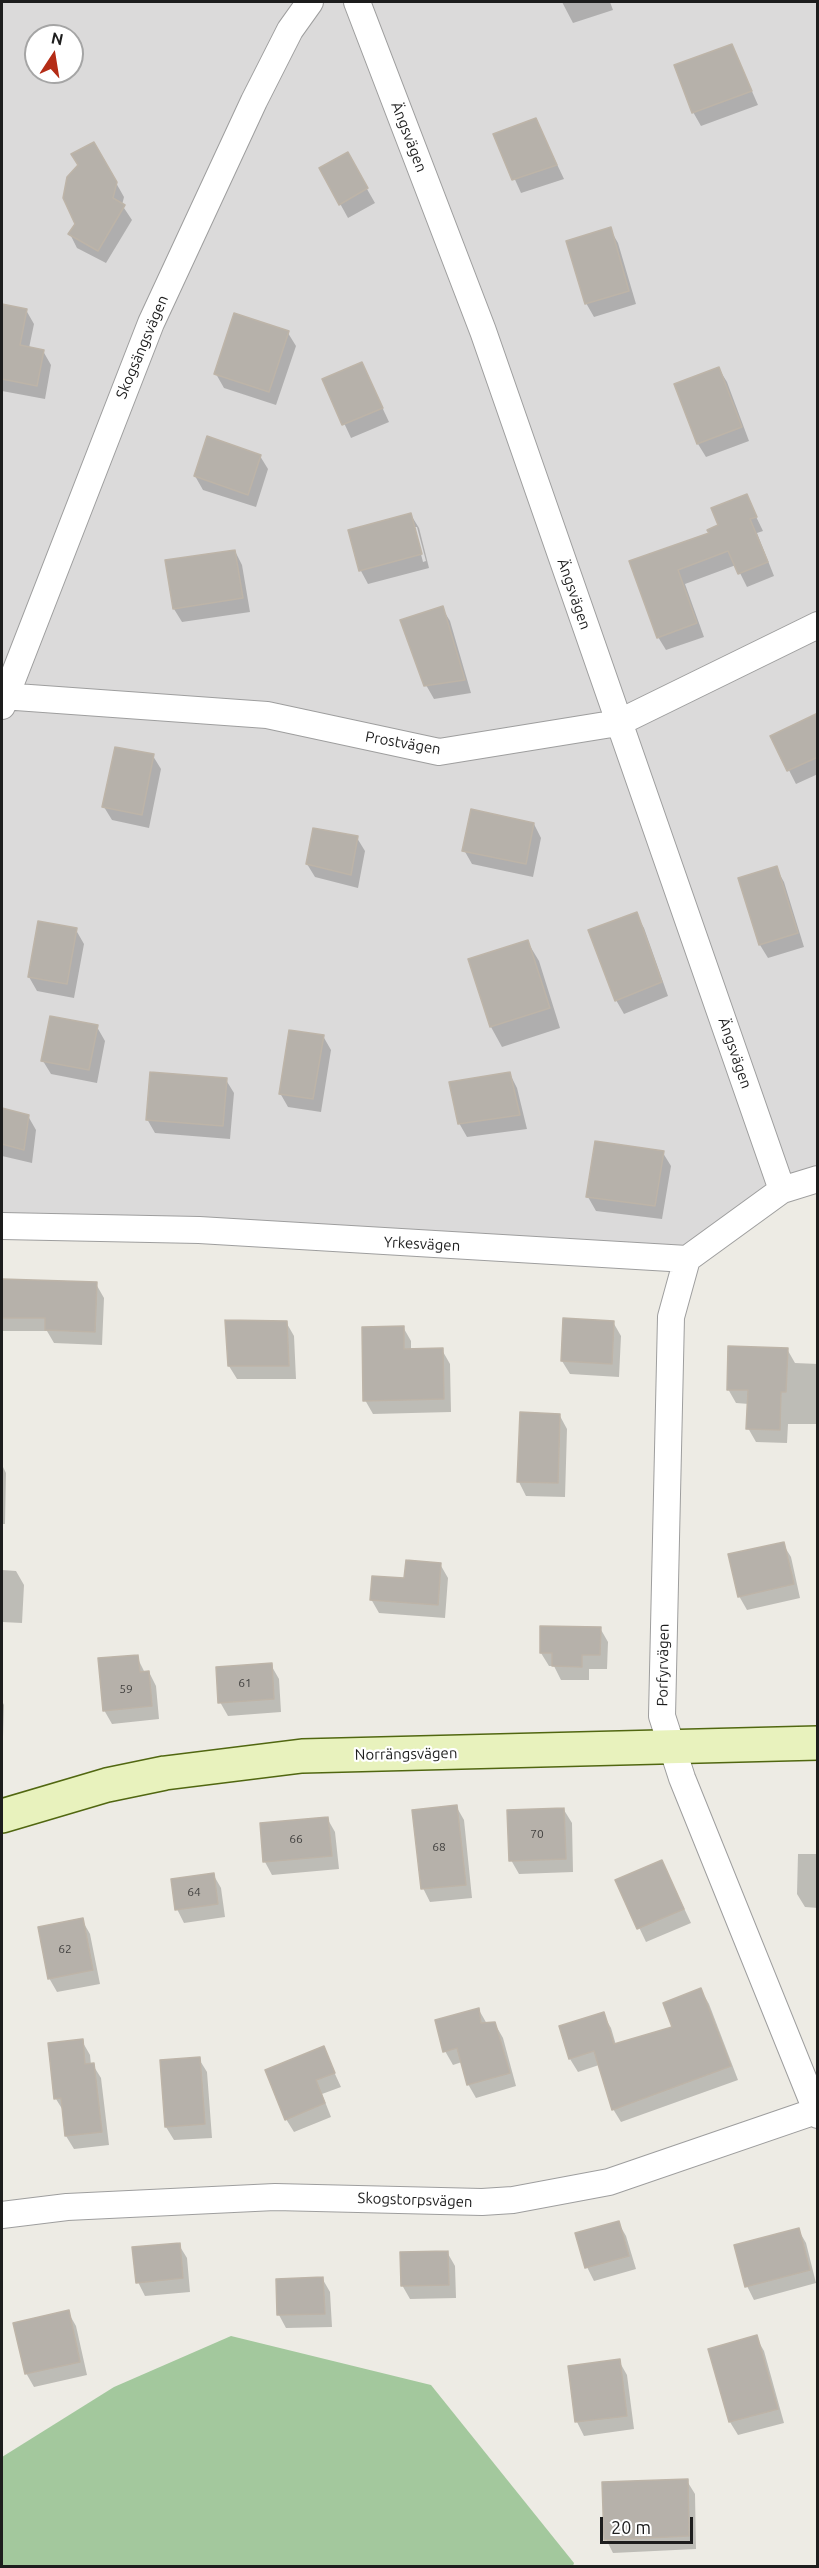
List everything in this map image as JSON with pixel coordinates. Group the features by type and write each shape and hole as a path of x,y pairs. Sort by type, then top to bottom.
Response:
{"street":[{"name":"Skogsängsvägen","path":"2,699 151,323 254,101 290,30 310,2"},
{"name":"Ängsvägen","path":"357,2 483,331 782,1190"},
{"name":"Prostvägen","path":"2,699 267,715 440,752 618,723 818,625"},
{"path":"687,1259 782,1190 818,1179"},
{"name":"Yrkesvägen","path":"2,1226 199,1230 687,1259"},
{"name":"Porfyrvägen","path":"687,1259 671,1317 662,1716 670,1746 817,2113"},
{"name":"Norrängsvägen","path":"2,1816 107,1785 165,1773 302,1756 818,1743"},
{"name":"Skogstorpsvägen","path":"2,2215 67,2207 275,2197 482,2202 513,2200 609,2182 817,2113"}],"shaded area":[{"path":"2,2 817,2 817,1178 687,1259 2,1236"}],"green space":[{"path":"231,2336 431,2385 574,2563 573,2566 2,2566 2,2457 114,2387"}],"building":[{"path":"732,44 752,91 692,113 674,65"},
{"path":"536,118 557,165 512,180 493,134"},
{"path":"94,142 117,182 113,198 125,205 98,251 68,234 75,224 63,198 67,177 78,165 71,154"},
{"path":"348,152 368,188 339,205 319,168"},
{"path":"611,227 629,291 585,304 566,241"},
{"path":"2,304 27,309 20,345 44,350 37,386 2,379"},
{"path":"234,313 289,331 269,392 214,374"},
{"path":"362,362 383,408 342,425 322,379"},
{"path":"719,367 742,427 697,444 674,384"},
{"path":"207,436 261,455 248,495 194,476"},
{"path":"747,494 757,517 750,519 768,562 738,574 728,551 678,570 697,623 657,638 629,561 709,533 707,530 718,525 711,508"},
{"path":"411,513 422,554 359,571 348,530"},
{"path":"235,550 243,598 173,609 165,560"},
{"path":"443,606 465,680 424,686 400,620"},
{"path":"818,713 818,757 787,771 770,736"},
{"path":"115,747 154,754 142,815 102,807"},
{"path":"471,809 534,823 526,864 462,851"},
{"path":"313,828 358,836 351,875 306,864"},
{"path":"777,866 798,933 759,945 738,878"},
{"path":"637,912 662,982 615,1001 588,930"},
{"path":"38,921 77,928 67,984 28,977"},
{"path":"528,940 550,1008 490,1027 468,959"},
{"path":"50,1016 98,1025 89,1070 41,1061"},
{"path":"289,1030 324,1035 313,1099 279,1094"},
{"path":"150,1072 227,1078 223,1126 146,1120"},
{"path":"510,1072 520,1115 458,1124 449,1082"},
{"path":"2,1108 29,1115 24,1150 2,1144"},
{"path":"595,1141 664,1151 655,1206 586,1197"},
{"path":"2,1279 97,1282 95,1332 45,1330 45,1318 2,1318"},
{"path":"563,1318 614,1321 612,1364 561,1361"},
{"path":"225,1320 287,1321 289,1366 228,1366"},
{"path":"404,1326 404,1349 443,1348 444,1399 363,1401 362,1327"},
{"path":"728,1346 788,1348 786,1392 781,1392 780,1430 746,1429 748,1390 727,1390"},
{"path":"520,1412 560,1414 558,1483 517,1482"},
{"path":"784,1542 794,1584 738,1597 728,1554"},
{"path":"406,1560 441,1563 438,1605 370,1600 372,1576 404,1578"},
{"path":"540,1626 601,1627 600,1655 582,1655 582,1667 552,1666 552,1653 540,1653"},
{"path":"138,1655 140,1672 149,1671 152,1706 103,1711 98,1658"},
{"path":"272,1663 274,1699 218,1703 216,1667"},
{"path":"457,1805 466,1885 421,1889 412,1810"},
{"path":"564,1808 566,1859 509,1861 507,1810"},
{"path":"328,1817 332,1856 263,1862 260,1823"},
{"path":"662,1860 684,1909 637,1929 615,1880"},
{"path":"214,1873 218,1904 175,1910 171,1879"},
{"path":"83,1918 93,1970 48,1979 38,1927"},
{"path":"701,1988 731,2066 612,2110 594,2051 569,2059 559,2026 604,2012 614,2044 672,2027 663,2003"},
{"path":"479,2008 481,2023 495,2022 510,2073 467,2085 457,2048 443,2052 435,2020"},
{"path":"83,2039 85,2064 94,2063 102,2132 65,2136 61,2098 54,2099 48,2043"},
{"path":"324,2046 335,2073 316,2080 325,2103 285,2120 265,2070"},
{"path":"200,2057 205,2124 165,2127 160,2060"},
{"path":"619,2221 629,2256 585,2268 575,2233"},
{"path":"799,2228 810,2270 745,2287 734,2245"},
{"path":"180,2243 183,2278 136,2283 132,2247"},
{"path":"448,2251 449,2285 401,2286 400,2252"},
{"path":"323,2277 325,2314 277,2315 276,2279"},
{"path":"69,2310 80,2362 25,2374 13,2323"},
{"path":"757,2335 778,2409 729,2422 708,2349"},
{"path":"620,2359 627,2416 575,2422 568,2366"},
{"path":"688,2479 689,2536 604,2540 602,2482"}]}
